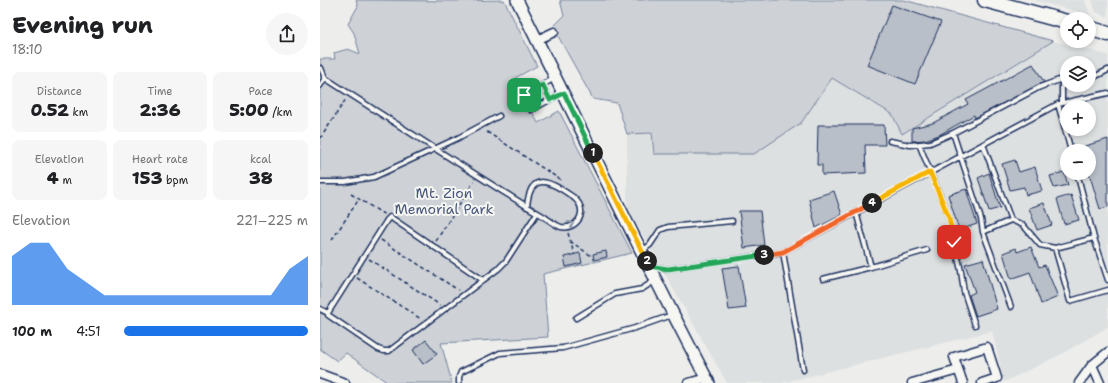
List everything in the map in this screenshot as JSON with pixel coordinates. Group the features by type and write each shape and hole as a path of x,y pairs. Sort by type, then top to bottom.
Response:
{"highway":[{"path":"985,0 1060,20"},
{"path":"1096,30 1108,34"}],"street":[{"path":"517,0 564,93 608,186 708,381 688,383"},
{"path":"537,40 554,32"},
{"path":"963,383 954,357 987,346 997,378 982,383"},
{"path":"1079,383 1092,365 1108,352"},
{"path":"1092,365 1100,383"},
{"path":"912,383 958,370"},
{"path":"320,374 345,383"}],"lane":[{"path":"321,68 325,78 435,149 527,207 558,226 571,226 580,218 581,209 575,198 555,185 544,182 540,182 533,187 528,197 527,207"},
{"path":"1096,76 1108,70"},
{"path":"524,95 556,77"},
{"path":"320,86 325,78"},
{"path":"890,141 910,145 930,143 953,133 1040,87 1060,80"},
{"path":"543,85 550,100"},
{"path":"532,110 564,93"},
{"path":"1077,100 1108,93"},
{"path":"649,266 668,269 783,252 930,172 1060,104"},
{"path":"320,182 345,182 374,177 435,149 499,116"},
{"path":"953,133 981,219 983,232 1011,307"},
{"path":"919,144 949,218 961,271 964,292 975,325"},
{"path":"983,144 1011,220 1022,226 1040,245 1055,248 1094,238"},
{"path":"1078,180 1094,238 1108,280"},
{"path":"856,212 871,267"},
{"path":"320,309 328,313 329,316 378,349 384,351 393,348 498,269 506,261 537,213"},
{"path":"328,313 387,220 390,218 393,218 483,280"},
{"path":"983,232 1011,220"},
{"path":"642,251 650,245 660,230 668,226 732,221"},
{"path":"1055,248 1070,301 1108,290"},
{"path":"823,279 871,267 927,250"},
{"path":"783,252 803,370"},
{"path":"576,318 615,294 642,289 656,280"},
{"path":"458,383 458,377 461,372 500,353 563,348 635,328 674,314"}],"path":[{"path":"320,139 347,97"},
{"path":"487,132 561,180"},
{"path":"436,241 474,181"},
{"path":"351,194 384,215"},
{"path":"332,240 359,199"},
{"path":"567,233 574,254"},
{"path":"376,237 464,294"},
{"path":"570,241 594,257"},
{"path":"364,256 445,308"},
{"path":"352,275 426,323"}],"shaded area":[{"path":"1033,0 1085,0 1089,12 1079,12"},
{"path":"1092,0 1108,0 1108,18 1096,12"},
{"path":"1053,41 1060,43 1060,48 1080,48 1108,55 1108,327 1060,355 1004,382 992,331 782,383 727,383 627,208 627,134 652,133 654,154 801,123 832,78 892,114 902,134"}],"green space":[{"name":"Mt. Zion Memorial Park","path":"356,0 504,0 537,66 515,78 538,123 559,111 632,253 543,274 548,337 441,343 452,383 388,383 346,353 337,361 320,349 320,59 335,59 334,53 348,49 360,54 354,33 348,24 358,6"},
{"path":"560,0 904,0 1053,41 902,134 892,114 832,78 801,123 754,154 654,154 652,133 627,134 617,103 593,99 553,27 564,16"}],"building":[{"path":"892,5 941,22 915,84 867,65"},
{"path":"1033,64 1044,82 975,118 974,115 939,135 925,140 912,141 912,128 933,123 968,104 966,100"},
{"path":"818,125 884,125 885,145 865,145 866,173 822,175 822,165 817,165"},
{"path":"1108,139 1108,207 1100,209 1091,180 1096,180 1096,144 1092,144"},
{"path":"1015,160 1019,172 1035,167 1042,191 1026,195 1024,187 1010,190 1002,164"},
{"path":"989,173 1000,208 989,211 978,178"},
{"path":"1060,173 1060,180 1066,180 1068,185 1054,188 1050,176"},
{"path":"966,189 977,224 959,230 948,195"},
{"path":"834,191 842,215 816,228 809,199"},
{"path":"1071,195 1079,220 1064,224 1057,199"},
{"path":"1044,203 1052,225 1037,230 1029,208"},
{"path":"739,211 760,211 764,245 744,248"},
{"path":"1031,247 1039,267 1045,265 1058,297 1041,304 1030,272 1011,279 1003,253 1016,248 1017,252"},
{"path":"606,251 607,257 594,260 593,254"},
{"path":"580,253 582,263 566,267 564,257"},
{"path":"983,259 997,309 976,316 969,295 975,292 965,264"},
{"path":"739,266 746,308 729,310 722,268"},
{"path":"426,340 437,354 423,364 413,350"}],"route":[{"path":"524,95 543,85 550,100 564,93 608,186 649,266 668,269 783,252 930,172 940,192 949,218 954,242"}]}
